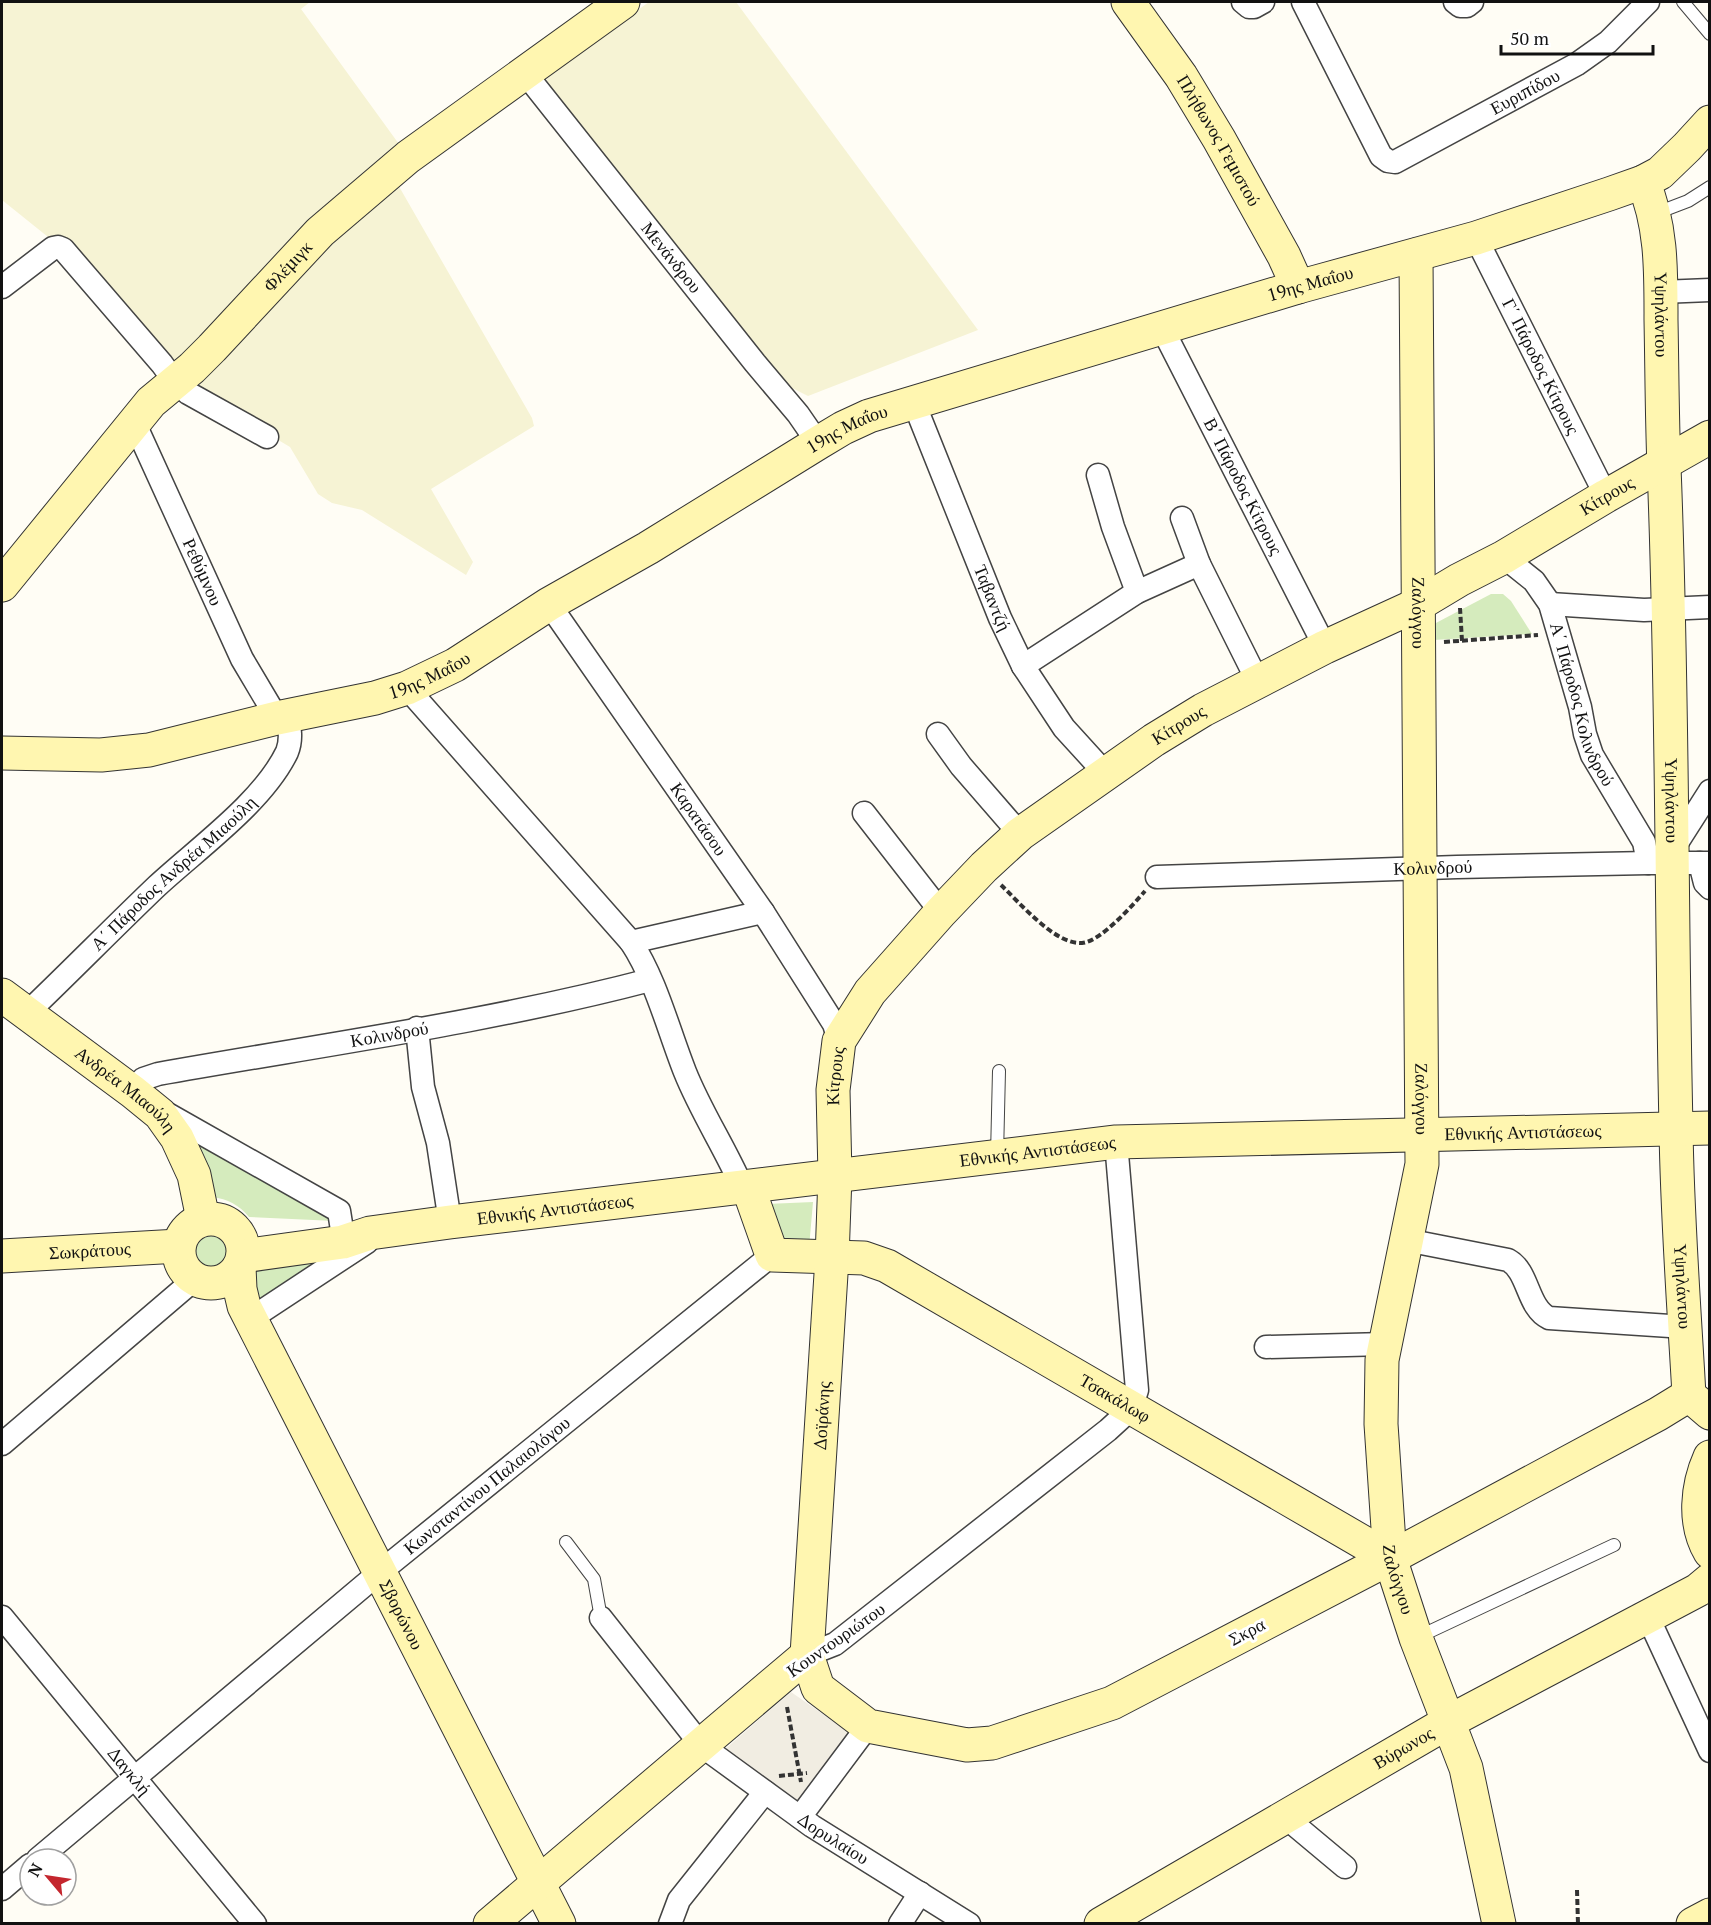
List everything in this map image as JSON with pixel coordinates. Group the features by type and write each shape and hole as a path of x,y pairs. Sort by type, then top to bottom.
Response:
{"street":[{"name":"Φλέμιγκ","path":"2,585 151,402 212,348 320,232 408,157 623,2"},
{"name":"Πλήθωνος Γεμιστού","path":"1128,2 1181,75 1284,256 1298,287"},
{"path":"1243,2 1245,5 1254,7 1263,2"},
{"name":"Ευριπίδου","path":"1304,2 1381,156 1388,161 1395,162 1576,64 1608,42 1648,2"},
{"path":"1455,2 1460,6 1467,6 1472,2"},
{"name":"Μενάνδρου","path":"524,72 818,442"},
{"name":"19ης Μαΐου","path":"2,753 119,754 148,750 282,717 375,698 407,688 455,665 549,604 648,549 818,442 869,416 1298,287 1476,238 1643,182 1660,173 1710,122"},
{"name":"Υψηλάντου","path":"1643,182 1658,230 1661,292 1668,609 1680,860 1676,1129 1685,1327 1699,1404"},
{"name":"Γ΄ Πάροδος Κίτρους","path":"1476,238 1606,496"},
{"path":"2,287 53,248 63,249 175,382 188,393 267,436"},
{"name":"Ζαλόγγου","path":"1416,255 1422,1164 1382,1360 1381,1424 1389,1547 1416,1638 1450,1721 1466,1768 1499,1923"},
{"path":"1661,292 1710,290"},
{"name":"Β΄ Πάροδος Κίτρους","path":"1162,328 1326,647"},
{"name":"Ταβαντζή","path":"914,403 1000,618 1023,666 1064,728 1105,773"},
{"name":"Ρεθύμνου","path":"134,422 242,659 282,717"},
{"name":"Κίτρους","path":"835,1176 833,1090 839,1041 870,992 940,912 1020,834 1105,773 1203,710 1326,647 1419,604 1710,437"},
{"path":"1098,475 1113,527 1137,592"},
{"path":"1182,518 1199,564 1258,682"},
{"name":"Α΄ Πάροδος Κολινδρού","path":"1504,557 1534,581 1550,604 1592,755 1644,842 1680,860 1710,888"},
{"path":"1023,666 1137,592 1199,564"},
{"name":"Καρατάσου","path":"549,604 763,912 834,1024 839,1041"},
{"path":"1550,604 1644,610 1710,607"},
{"path":"407,688 631,942 642,959 687,1075 745,1187 772,1255"},
{"name":"Α΄ Πάροδος Ανδρέα Μιαούλη","path":"14,1005 158,886 243,809 266,783 288,750 291,731 282,717"},
{"path":"938,734 961,766 1020,834"},
{"path":"1680,860 1710,791"},
{"path":"864,813 940,912"},
{"name":"Κολινδρού","path":"1157,877 1680,860"},
{"path":"631,942 763,912"},
{"name":"Κολινδρού","path":"140,1097 143,1079 158,1074 417,1028 594,994 650,980"},
{"name":"Ανδρέα Μιαούλη","path":"14,1005 160,1114 177,1138 194,1175 203,1219"},
{"path":"417,1028 423,1087 438,1143 450,1222"},
{"path":"140,1097 339,1211 366,1231 247,1313"},
{"name":"Εθνικής Αντιστάσεως","path":"225,1263 344,1242 366,1231 1116,1142 1710,1128"},
{"path":"1116,1142 1137,1390 1131,1409"},
{"name":"Δοϊράνης","path":"807,1655 835,1176"},
{"path":"203,1219 221,1220 225,1263 182,1265 179,1246 187,1229 203,1219"},
{"path":"1406,1240 1512,1262 1540,1311 1549,1318 1685,1327"},
{"name":"Σωκράτους","path":"2,1256 179,1246"},
{"name":"Τσακάλωφ","path":"772,1255 864,1258 888,1266 1353,1537 1389,1547"},
{"name":"Κωνσταντίνου Παλαιολόγου","path":"52,1847 380,1572 772,1255"},
{"path":"2,1444 225,1263"},
{"name":"Σβορώνου","path":"225,1263 240,1289 247,1313 559,1923"},
{"path":"1266,1347 1385,1344"},
{"name":"Σκρα","path":"807,1655 818,1688 868,1726 967,1745 992,1743 1112,1703 1389,1547 1658,1414 1699,1404"},
{"name":"Κουντουριώτου","path":"490,1923 807,1655 835,1644 1108,1430 1131,1409"},
{"path":"1710,1457 1699,1489 1699,1508 1700,1527 1710,1552"},
{"name":"Βύρωνος","path":"1101,1923 1450,1721 1698,1590 1710,1580"},
{"path":"1647,1615 1710,1751"},
{"name":"Δαγκλή","path":"2,1617 255,1923"},
{"name":"Δορυλαίου","path":"601,1618 702,1746 770,1784 804,1812 920,1893 969,1923"},
{"path":"804,1812 868,1726"},
{"path":"670,1923 679,1900 770,1784"},
{"path":"1284,1816 1345,1867"},
{"path":"2,1889 18,1875"},
{"path":"900,1923 920,1893"},
{"path":"1693,1923 1710,1915"}],"lane":[{"path":"1683,2 1710,34"},
{"path":"1654,214 1688,201 1710,187"},
{"path":"997,1156 999,1071"},
{"path":"566,1542 594,1579 601,1618"},
{"path":"1416,1638 1614,1545"}],"path":[{"path":"1419,644 1557,634"},
{"path":"984,867 1038,922 1067,940 1082,943 1107,929 1126,912 1157,877"},
{"path":"785,1697 805,1805 804,1812"},
{"path":"770,1784 810,1772"},
{"path":"1577,1890 1578,1923"}],"shaded area":[{"path":"2,2 310,2 301,9 404,151 176,377 63,249 2,200"},
{"path":"649,2 736,2 978,330 808,396 776,380 547,90 547,75"},
{"path":"397,183 532,418 534,426 431,489 473,562 466,575 362,510 332,503 318,494 290,447 200,393 200,380 308,264"},
{"path":"791,1692 856,1737 803,1807 724,1750"}],"green space":[{"path":"1491,594 1503,594 1511,601 1532,634 1434,640 1434,624"},
{"path":"187,1131 335,1221 249,1217 233,1203 212,1197"},
{"path":"813,1202 809,1248 785,1247 767,1204"},
{"path":"210,1231 218,1232 224,1237 229,1243 229,1259 224,1265 218,1270 210,1271 202,1270 196,1265 191,1259 190,1251 191,1243 196,1237 202,1232"},
{"path":"358,1243 263,1303 253,1284 256,1269"}]}
